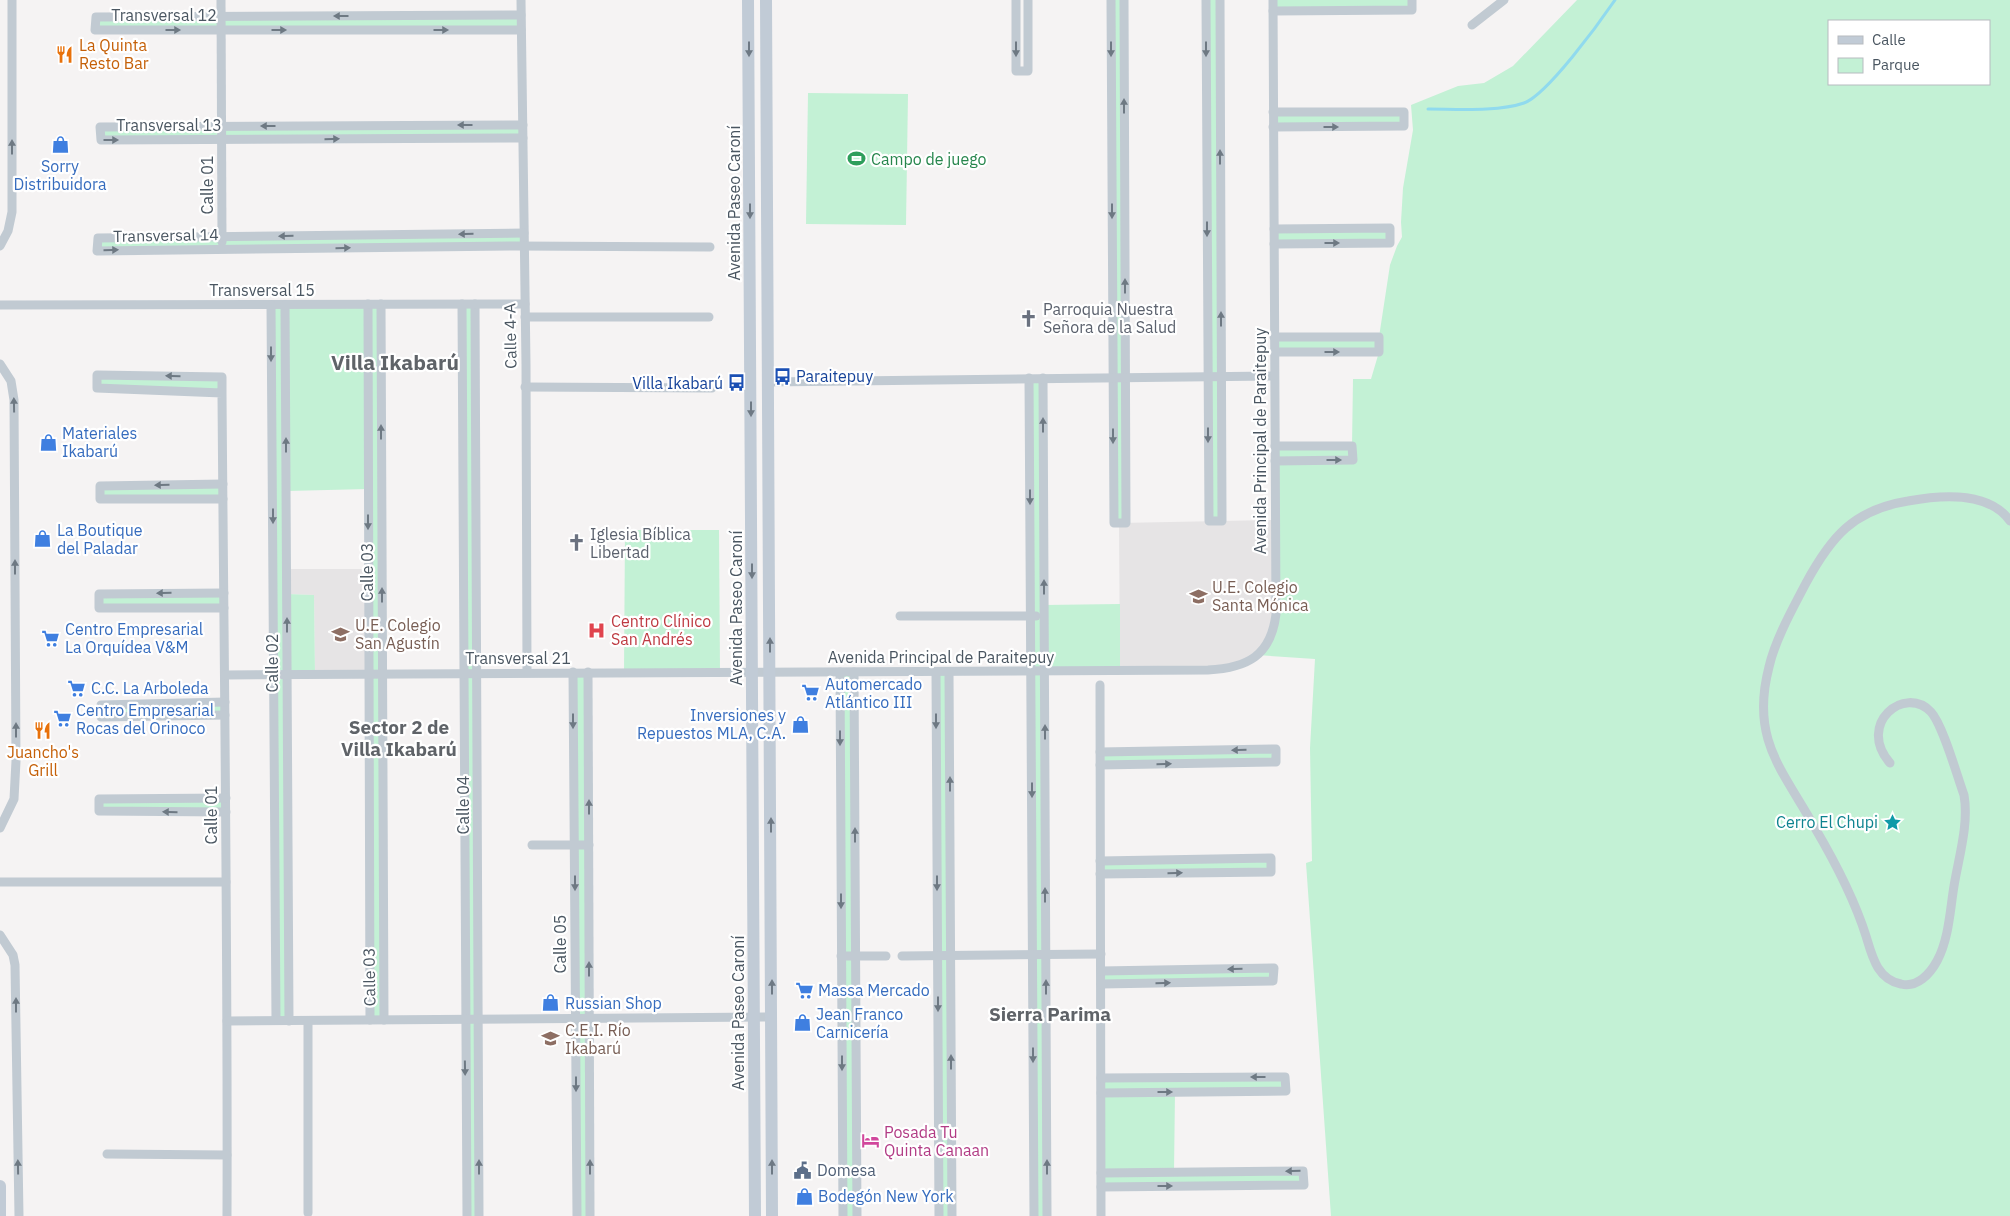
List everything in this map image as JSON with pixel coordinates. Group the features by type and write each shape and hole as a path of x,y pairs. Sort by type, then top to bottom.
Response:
{"street":[{"path":"0,246 8,231 12,212 12,0"},
{"name":"Calle 01","path":"221,0 222,249"},
{"name":"Calle 4-A","path":"521,0 527,672"},
{"name":"Avenida Paseo Caroní","path":"748,0 755,1216"},
{"name":"Avenida Paseo Caroní","path":"766,0 772,1216"},
{"path":"1016,0 1016,71 1028,71 1028,0"},
{"path":"1111,0 1114,523 1126,523 1124,0"},
{"path":"1206,0 1208,521 1222,521 1220,0"},
{"name":"Avenida Principal de Paraitepuy","path":"753,672 1223,670 1243,665 1263,649 1272,632 1276,614 1273,0"},
{"path":"1273,11 1412,10 1412,0"},
{"path":"1472,25 1504,0"},
{"name":"Transversal 12","path":"521,15 96,17 95,30 521,30"},
{"path":"370,30 371,16"},
{"path":"1273,112 1404,112 1404,126 1273,127"},
{"path":"368,139 369,125"},
{"name":"Transversal 13","path":"522,125 100,127 100,140 523,138"},
{"path":"298,126 298,139"},
{"path":"1207,128 1220,128"},
{"path":"1112,130 1124,130"},
{"path":"1274,229 1390,228 1390,243 1274,244"},
{"name":"Transversal 14","path":"524,233 98,238 97,251 524,246 710,247"},
{"path":"446,234 446,247"},
{"path":"373,235 373,248"},
{"path":"312,236 312,248"},
{"name":"Calle 03","path":"368,304 370,1020"},
{"name":"Calle 03","path":"381,304 384,1020"},
{"name":"Calle 04","path":"462,304 467,1216"},
{"name":"Calle 04","path":"475,304 480,1216"},
{"name":"Transversal 15","path":"0,305 525,304"},
{"name":"Calle 02","path":"271,305 276,1020"},
{"name":"Calle 02","path":"285,305 289,1021"},
{"path":"525,317 709,316"},
{"path":"1274,337 1379,337 1379,352 1274,352"},
{"path":"0,364 11,381 14,400 16,760 14,800 0,828"},
{"path":"272,371 286,370"},
{"name":"Calle 01","path":"222,393 97,388 97,375 222,377 227,1216"},
{"path":"768,382 1274,376"},
{"path":"1029,378 1034,1216"},
{"path":"1043,378 1047,1216"},
{"path":"525,387 712,388"},
{"path":"1275,446 1352,446 1353,460 1275,461"},
{"path":"223,484 100,486 100,499 223,499"},
{"path":"368,489 382,488"},
{"path":"462,489 476,489"},
{"path":"272,492 286,491"},
{"path":"1890,763 1880,749 1878,741 1878,734 1884,718 1895,707 1902,704 1920,705 1926,708 1937,721 1964,795 1965,804 1964,828 1943,945 1933,969 1922,979 1909,985 1896,983 1876,966 1853,899 1815,827 1774,759 1767,739 1764,715 1765,689 1769,666 1787,622 1818,562 1837,536 1857,519 1893,504 1909,500 1946,498 1985,502 1999,509 2010,521"},
{"path":"1030,523 1044,523"},
{"path":"224,593 99,594 99,608 224,608"},
{"path":"900,616 1044,616"},
{"name":"Calle 05","path":"573,672 577,1216"},
{"name":"Calle 05","path":"588,672 590,1216"},
{"name":"Transversal 21","path":"224,674 753,672"},
{"path":"840,672 843,1216"},
{"path":"854,672 857,1216"},
{"path":"936,672 939,1216"},
{"path":"949,672 952,1216"},
{"path":"1100,685 1102,1216"},
{"path":"224,702 101,705 102,717 225,715"},
{"path":"274,731 288,730"},
{"path":"1100,752 1276,749 1276,762 1100,765"},
{"path":"226,798 99,799 99,811 226,812"},
{"path":"937,808 950,808"},
{"path":"841,811 855,811"},
{"path":"1032,814 1045,813"},
{"path":"532,844 589,845"},
{"path":"464,846 479,846"},
{"path":"369,848 383,847"},
{"path":"275,848 288,848"},
{"path":"1100,861 1271,858 1271,872 1100,874"},
{"path":"0,882 226,882"},
{"path":"0,935 13,955 15,965 19,1216"},
{"path":"464,942 479,942"},
{"path":"902,956 1100,954"},
{"path":"841,956 886,956"},
{"path":"1101,971 1274,968 1274,981 1101,984"},
{"path":"369,979 384,979"},
{"path":"276,990 289,990"},
{"path":"227,1022 772,1016"},
{"path":"308,1020 308,1213"},
{"path":"1101,1078 1285,1077 1286,1091 1101,1093"},
{"path":"1034,1084 1046,1083"},
{"path":"938,1087 951,1087"},
{"path":"842,1093 856,1094"},
{"path":"107,1154 227,1155"},
{"path":"1101,1173 1303,1171 1304,1185 1101,1187"},
{"path":"0,1186 0,1216"}],"shaded area":[{"name":"U.E. Colegio Santa Mónica","path":"1276,520 1276,588 1268,641 1243,665 1120,671 1119,523"},
{"name":"U.E. Colegio San Agustín","path":"287,569 368,569 368,673 315,674 314,595 287,594"}],"green space":[{"path":"1111,0 1124,0 1126,523 1114,523"},
{"path":"1206,0 1220,0 1222,521 1209,521"},
{"path":"1273,0 1412,0 1412,10 1273,11"},
{"path":"1577,0 2010,0 2010,1216 1331,1216 1306,863 1312,861 1310,748 1315,659 1257,655 1272,632 1275,446 1352,446 1353,379 1371,379 1379,352 1274,352 1274,337 1379,337 1390,265 1402,237 1403,188 1413,130 1411,105 1458,86 1484,83 1513,66"},
{"path":"521,15 522,29 95,30 96,17"},
{"name":"Campo de juego","path":"808,93 908,94 906,225 806,224"},
{"path":"1273,112 1404,112 1404,126 1273,127"},
{"path":"523,124 523,138 101,140 100,127"},
{"path":"1390,228 1390,243 1274,244 1274,229"},
{"path":"524,233 524,246 97,250 98,238"},
{"path":"381,304 384,1020 370,1020 368,489 287,491 287,594 314,595 315,674 288,674 289,1021 276,1021 271,305"},
{"path":"462,304 475,304 479,1216 467,1216"},
{"path":"97,375 222,377 222,391 97,388"},
{"path":"1029,378 1043,378 1044,605 1120,604 1120,671 1045,671 1047,1216 1034,1216"},
{"path":"223,484 223,499 100,499 100,486"},
{"path":"625,530 719,530 720,672 624,672"},
{"path":"224,593 224,608 99,608 99,594"},
{"path":"573,672 588,672 590,1216 577,1216"},
{"path":"840,672 854,672 857,1216 843,1216"},
{"path":"936,672 949,672 952,1216 939,1216"},
{"path":"224,702 224,715 101,717 101,705"},
{"path":"1276,749 1276,762 1100,765 1100,752"},
{"path":"99,799 225,799 225,812 99,811"},
{"path":"1271,858 1271,872 1100,874 1100,861"},
{"path":"1274,968 1273,981 1101,984 1101,971"},
{"path":"1285,1077 1286,1091 1175,1092 1174,1172 1303,1171 1304,1185 1101,1187 1101,1078"}],"waterway":[{"path":"1428,109 1490,109 1524,103 1546,87 1559,73 1615,0"}],"place":[{"name":"La Quinta Resto Bar","path":"65,54"},
{"name":"Sorry Distribuidora","path":"60,145"},
{"name":"Campo de juego","path":"857,159"},
{"name":"Parroquia Nuestra Señora de la Salud","path":"1029,318"},
{"name":"Paraitepuy","path":"782,376"},
{"name":"Villa Ikabarú","path":"737,383"},
{"name":"Materiales Ikabarú","path":"48,442"},
{"name":"La Boutique del Paladar","path":"43,539"},
{"name":"Iglesia Bíblica Libertad","path":"576,543"},
{"name":"U.E. Colegio Santa Mónica","path":"1198,596"},
{"name":"Centro Clínico San Andrés","path":"597,630"},
{"name":"U.E. Colegio San Agustín","path":"341,634"},
{"name":"Centro Empresarial La Orquídea V&M","path":"51,638"},
{"name":"C.C. La Arboleda","path":"77,688"},
{"name":"Automercado Atlántico III","path":"811,693"},
{"name":"Centro Empresarial Rocas del Orinoco","path":"62,719"},
{"name":"Inversiones y Repuestos MLA, C.A.","path":"800,724"},
{"name":"Juancho's Grill","path":"43,731"},
{"name":"Cerro El Chupi","path":"1892,822"},
{"name":"Massa Mercado","path":"804,990"},
{"name":"Russian Shop","path":"551,1003"},
{"name":"Jean Franco Carnicería","path":"802,1023"},
{"name":"C.E.I. Río Ikabarú","path":"551,1039"},
{"name":"Posada Tu Quinta Canaan","path":"870,1141"},
{"name":"Domesa","path":"803,1170"},
{"name":"Bodegón New York","path":"804,1196"}],"district":[{"name":"Villa Ikabarú","path":"395,363"},
{"name":"Sector 2 de Villa Ikabarú","path":"399,738"},
{"name":"Sierra Parima","path":"1050,1014"}]}
